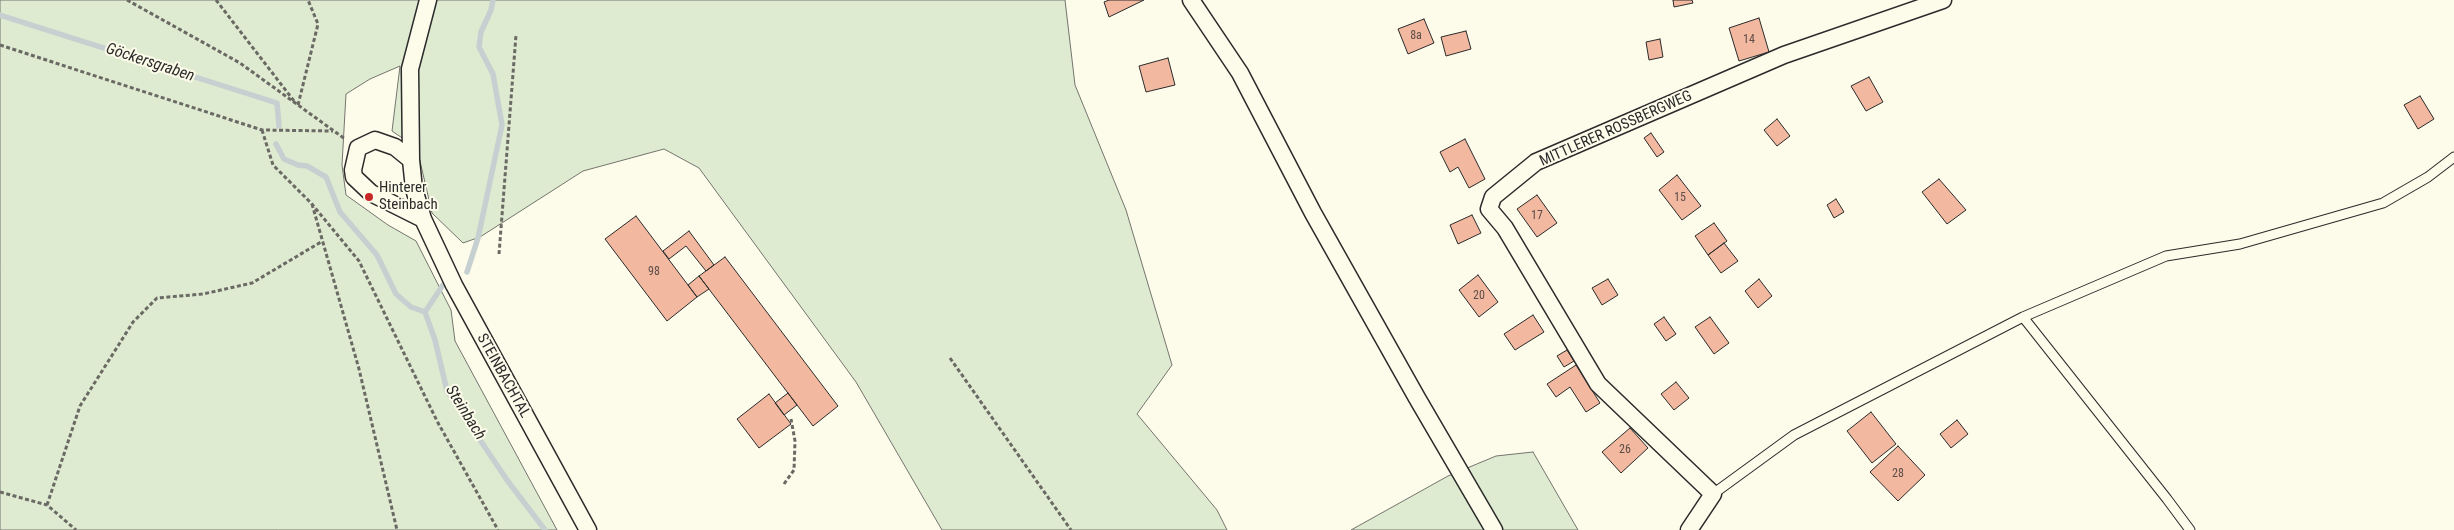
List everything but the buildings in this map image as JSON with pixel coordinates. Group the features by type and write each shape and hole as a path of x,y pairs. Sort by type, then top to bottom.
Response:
{"street":[{"name":"STEINBACHTAL","path":"428,0 410,69 411,160 414,189 423,219 454,285 588,530"},
{"path":"1191,0 1240,73 1317,221 1416,398 1494,530"},
{"name":"MITTLERER ROSSBERGWEG","path":"1713,494 1598,384 1505,228 1489,209 1494,197 1536,162 1784,55 1944,0"},
{"path":"411,160 395,147 375,140 358,148 353,170 354,177 371,193 423,219"},
{"path":"1690,530 1713,494"}],"lane":[{"path":"1713,494 1794,435 2023,317 2166,256 2240,244 2383,203 2416,185 2454,157"},
{"path":"2023,317 2190,530"}],"path":[{"path":"0,45 262,130 333,131 240,63 127,0"},
{"path":"216,0 298,105"},
{"path":"298,105 318,24 308,0"},
{"path":"499,254 516,35"},
{"path":"262,130 272,165 311,203 359,261 437,421 498,530"},
{"path":"311,203 359,369 397,530"},
{"path":"47,505 80,406 133,322 157,298 203,294 252,283 321,242"},
{"path":"950,358 1071,530"},
{"path":"784,484 794,470 796,441 791,419"},
{"path":"0,492 47,505 76,530"}],"green space":[{"path":"0,0 1065,0 1075,85 1126,210 1172,365 1137,414 1217,510 1227,530 942,530 856,382 699,168 664,149 583,171 480,237 463,243 432,213 417,148 392,131 400,66 370,79 346,94 342,165 346,195 388,225 416,241 451,310 455,341 557,530 0,530"},
{"path":"1533,452 1578,530 1351,530 1448,476 1496,456"}],"waterway":[{"name":"Steinbach","path":"467,272 478,238 502,125 493,74 479,47 481,32 491,10 493,0"},
{"name":"Göckersgraben","path":"0,15 277,103 279,126"},
{"name":"Göckersgraben","path":"276,144 284,159 298,165 307,166 326,177 340,212 377,255 396,294 411,307 425,312"},
{"name":"Steinbach","path":"443,285 425,312 435,340 447,391 507,480 545,530"}],"place":[{"name":"Hinterer Steinbach","path":"369,197"}]}
